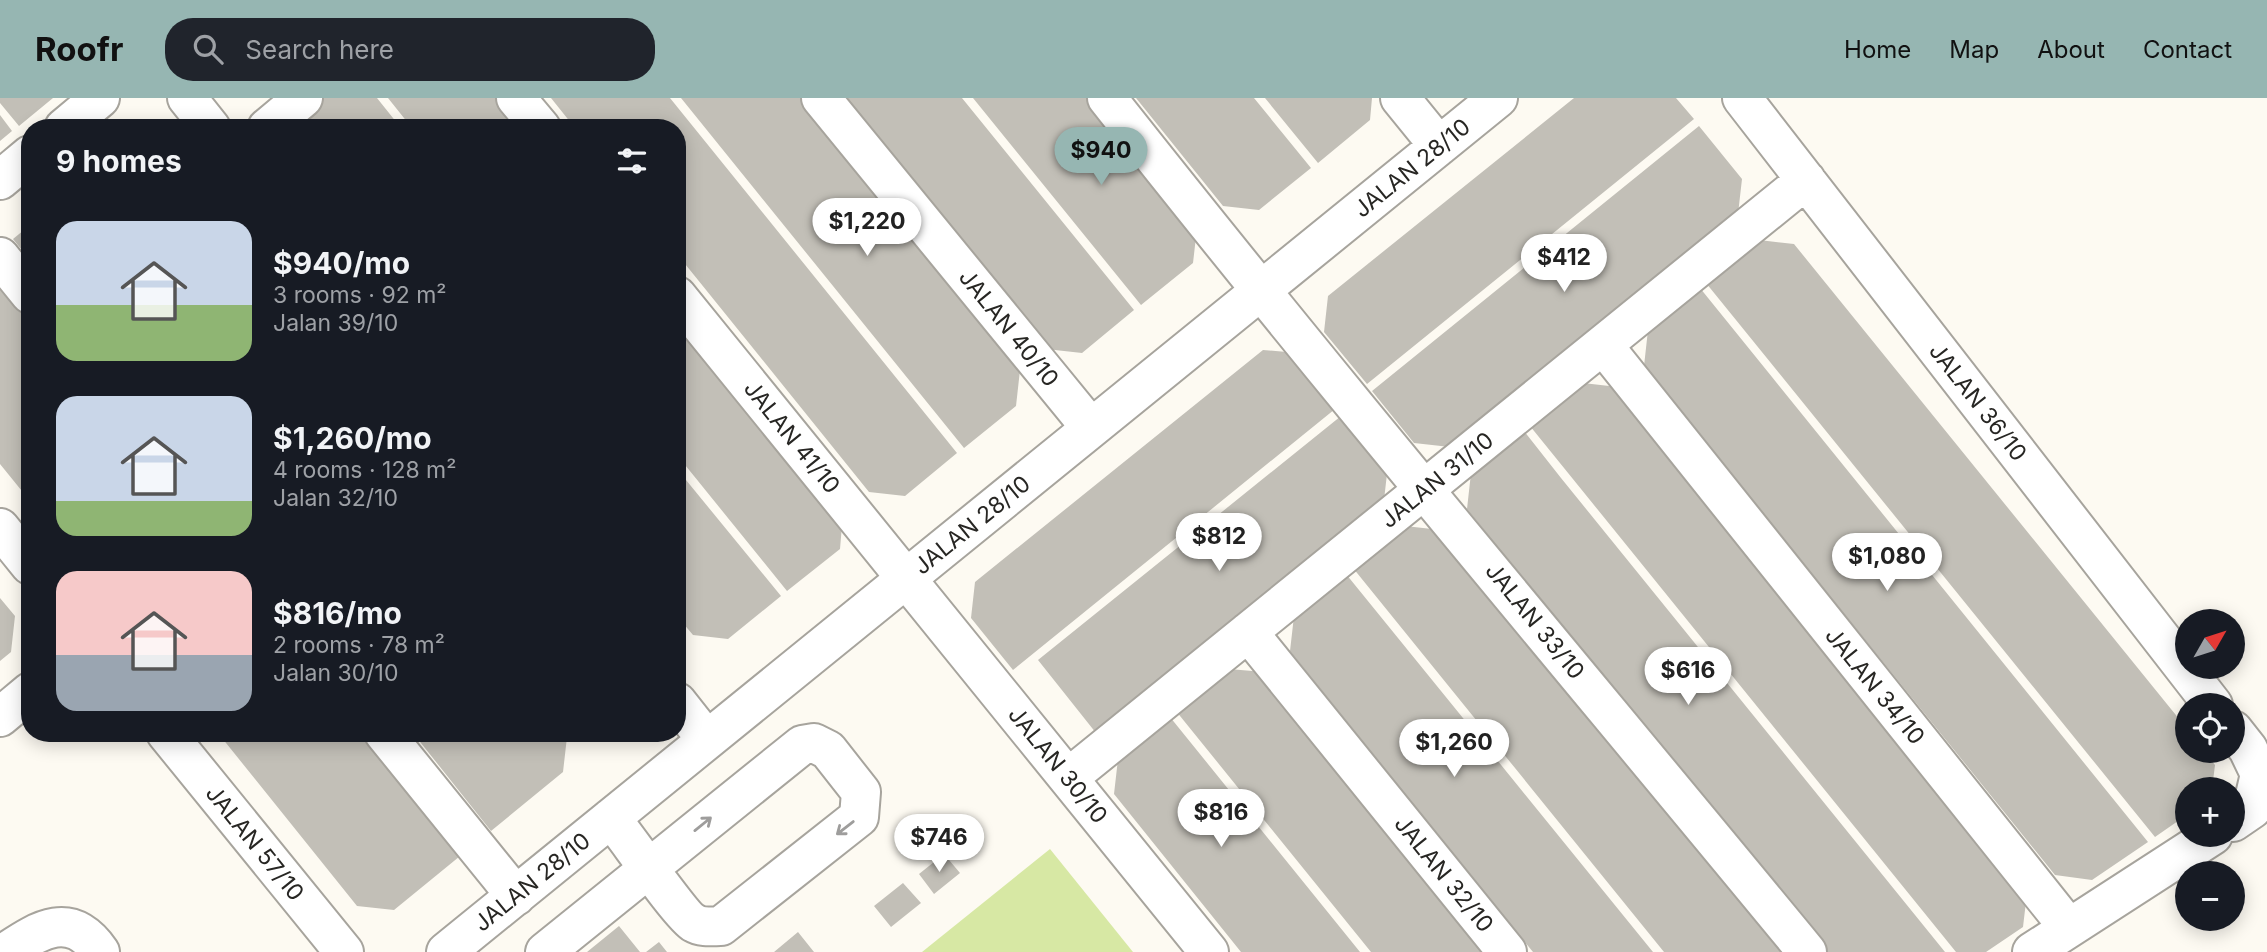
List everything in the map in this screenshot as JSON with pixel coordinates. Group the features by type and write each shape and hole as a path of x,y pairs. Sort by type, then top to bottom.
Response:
{"street":[{"path":"75,119 100,98"},
{"path":"187,98 204,119"},
{"path":"278,119 303,98"},
{"path":"516,98 534,119"},
{"name":"JALAN 40/10","path":"821,98 1091,428"},
{"name":"JALAN 33/10","path":"1107,98 1259,292 1426,489 1807,952"},
{"path":"1401,98 1439,146"},
{"name":"JALAN 28/10","path":"454,949 611,818 1498,98"},
{"name":"JALAN 36/10","path":"1742,98 2204,693"},
{"path":"0,180 21,162"},
{"name":"JALAN 31/10","path":"1068,778 1806,180"},
{"path":"0,257 21,283"},
{"name":"JALAN 41/10","path":"686,307 906,579"},
{"name":"JALAN 34/10","path":"1603,345 2068,928"},
{"path":"0,528 21,554"},
{"name":"JALAN 30/10","path":"906,579 1209,952"},
{"name":"JALAN 32/10","path":"1248,632 1507,952"},
{"path":"0,717 21,700"},
{"path":"686,713 707,740"},
{"name":"JALAN 57/10","path":"173,742 344,952"},
{"path":"391,742 516,896"},
{"path":"545,952 649,867 802,744 814,743 828,750 861,792 859,817 721,926 692,923 649,867 611,818"},
{"path":"2245,745 2260,774 2245,810"},
{"path":"2032,952 2194,847"},
{"path":"6,952 38,930 66,926 93,941 100,952"}],"green space":[{"path":"1050,849 1133,952 922,952"}],"building":[{"path":"0,98 53,98 28,119 21,119 19,126 0,103"},
{"path":"318,98 377,98 394,119 301,119 302,112"},
{"path":"388,98 508,98 524,119 405,119"},
{"path":"551,98 670,98 957,453 905,496 869,492 686,265 686,119 568,119"},
{"path":"681,98 800,98 1020,370 1016,406 964,448"},
{"path":"843,98 962,98 1134,310 1082,353 1046,349"},
{"path":"973,98 1092,98 1197,228 1193,263 1141,305"},
{"path":"1136,98 1254,98 1311,168 1259,210 1223,206"},
{"path":"1265,98 1372,98 1370,120 1318,163"},
{"path":"1574,98 1676,98 1694,119 1367,384 1324,332 1328,296"},
{"path":"0,115 12,131 0,141"},
{"path":"1699,126 1742,179 1738,214 1450,447 1414,443 1372,391"},
{"path":"21,232 21,249 13,239"},
{"path":"1759,240 1794,244 2175,714 2175,763 2215,765 2214,777 2175,777 2175,823 2155,837 1706,283"},
{"path":"0,277 21,302 21,490 0,464"},
{"path":"1700,288 2148,842 2092,880 2055,875 1644,366 1648,330"},
{"path":"686,319 843,513 840,549 787,591 686,466"},
{"path":"1263,350 1298,353 1340,405 1013,670 971,618 975,582"},
{"path":"1583,383 1618,387 2027,893 2023,927 1986,952 1956,952 1530,426"},
{"path":"1346,412 1388,465 1384,500 1096,733 1038,660"},
{"path":"1524,431 1945,952 1826,952 1467,509 1471,473"},
{"path":"686,480 781,596 728,639 693,635 686,627"},
{"path":"1405,526 1441,530 1782,952 1664,952 1353,568"},
{"path":"1346,574 1653,952 1533,952 1290,651 1294,616"},
{"path":"0,598 15,616 11,652 0,661"},
{"path":"1229,669 1264,672 1490,952 1371,952 1176,711"},
{"path":"1170,717 1360,952 1241,952 1114,794 1118,759"},
{"path":"225,742 376,742 465,852 394,910 357,906"},
{"path":"420,742 566,742 563,772 491,831"},
{"path":"944,854 960,873 934,894 919,874"},
{"path":"903,883 921,903 891,927 874,906"},
{"path":"619,926 640,952 587,952"},
{"path":"798,932 814,952 774,952"},
{"path":"659,942 667,952 646,952"}]}
